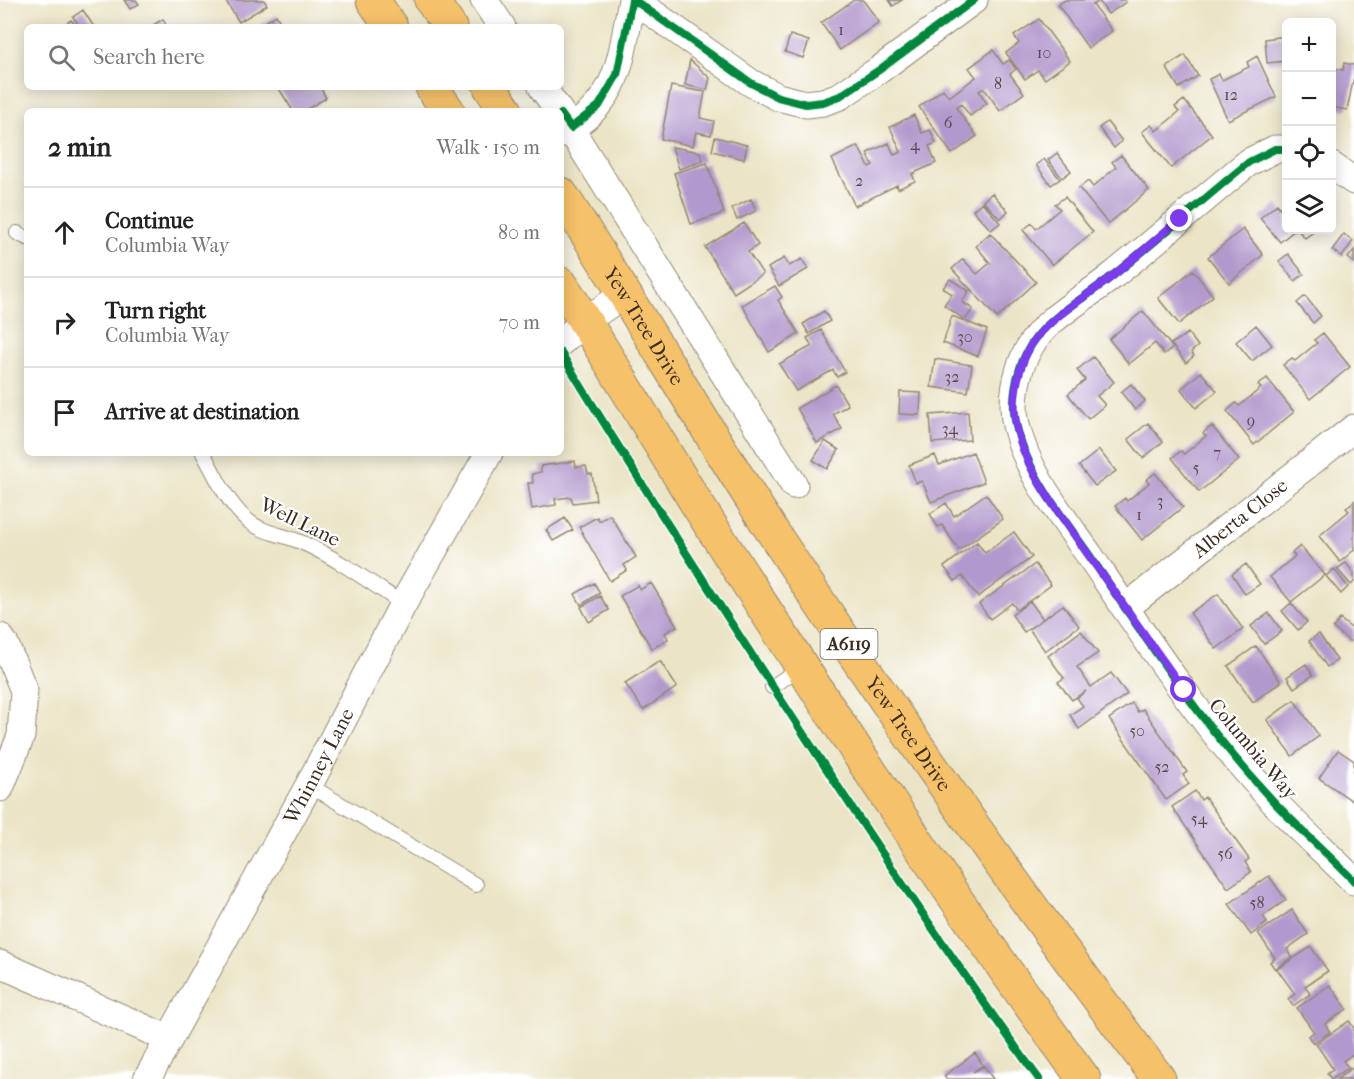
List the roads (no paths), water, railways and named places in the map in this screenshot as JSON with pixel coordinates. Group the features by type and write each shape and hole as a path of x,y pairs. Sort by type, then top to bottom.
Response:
{"highway":[{"path":"373,0 389,24"},
{"path":"431,0 448,24"},
{"path":"434,90 445,108"},
{"path":"492,90 504,108"},
{"name":"Yew Tree Drive","path":"564,199 626,294 783,548 1055,942 1159,1079"},
{"name":"A6119","path":"564,296 573,331 719,539 1008,977 1084,1079"}],"street":[{"path":"484,0 500,24"},
{"path":"564,122 599,106 617,75 633,0 751,83 778,97 806,104 824,102 840,96 974,0"},
{"path":"544,90 555,108"},
{"path":"564,124 794,485"},
{"name":"Columbia Way","path":"1282,148 1275,149 1249,162 1111,277 1047,325 1035,339 1019,369 1015,422 1040,484 1125,608 1221,741 1264,792 1354,881"},
{"path":"1336,169 1354,181"},
{"path":"573,331 626,294"},
{"name":"Alberta Close","path":"1125,608 1354,428"},
{"name":"Whinney Lane","path":"147,1079 309,785 403,604 487,456"},
{"path":"0,637 24,691 21,736 0,788"},
{"path":"0,964 169,1040"}],"lane":[{"name":"Well Lane","path":"205,456 230,501 247,520 265,531 303,543 327,555 403,604"},
{"path":"772,687 802,666"},
{"path":"309,785 476,885"}]}
